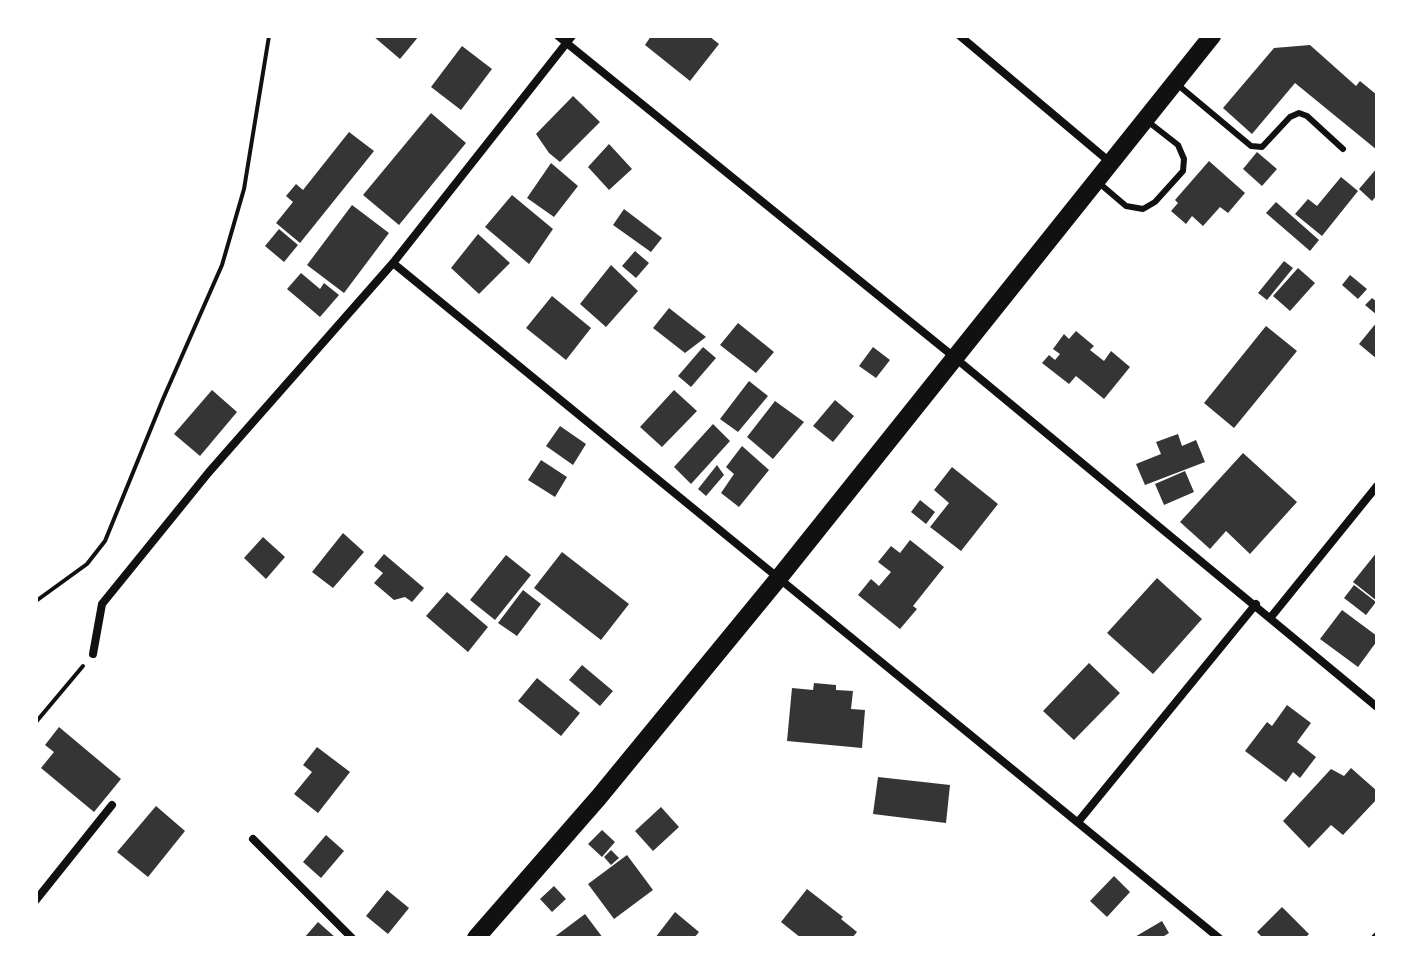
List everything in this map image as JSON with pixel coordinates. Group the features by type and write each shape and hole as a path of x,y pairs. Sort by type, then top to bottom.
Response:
{"main road":[{"path":"476,938 599,797 778,579 1212,36"}],"street":[{"path":"558,36 569,39 1377,707"},
{"path":"960,36 1111,163"},
{"path":"93,654 102,604 209,472 393,263 569,39"},
{"path":"393,263 1219,938"},
{"path":"1271,617 1377,486"},
{"path":"1078,822 1256,604"},
{"path":"36,900 112,805"},
{"path":"253,839 352,938"}],"lane":[{"path":"1176,83 1251,146 1262,147 1290,117 1299,113 1307,116 1343,149"},
{"path":"1096,181 1126,206 1143,209 1155,202 1183,171 1184,159 1178,145 1146,119"}],"path":[{"path":"36,601 87,564 105,541 222,265 244,189 269,36"},
{"path":"36,722 93,654"}],"building":[{"path":"373,36 419,36 400,59"},
{"path":"651,36 709,36 719,44 690,81 645,45"},
{"path":"1310,45 1356,86 1360,81 1377,95 1377,150 1295,83 1252,134 1223,108 1274,48"},
{"path":"462,46 492,69 461,110 431,87"},
{"path":"573,96 600,122 560,162 549,153 536,134"},
{"path":"431,113 466,143 399,225 363,195"},
{"path":"349,132 374,151 300,243 276,223 293,202 286,196 296,184 303,190"},
{"path":"609,144 632,169 609,190 588,167"},
{"path":"1257,152 1277,169 1262,186 1243,169"},
{"path":"1209,161 1245,193 1228,213 1220,207 1203,226 1192,216 1186,224 1171,211 1178,203 1175,200"},
{"path":"551,163 578,186 554,217 527,198"},
{"path":"1377,168 1377,195 1372,201 1359,189"},
{"path":"1341,177 1358,191 1322,236 1295,214 1308,199 1317,206"},
{"path":"512,195 553,229 529,264 485,227"},
{"path":"1276,202 1319,240 1310,251 1266,213"},
{"path":"352,205 389,233 344,293 307,265"},
{"path":"624,209 662,238 651,252 613,225"},
{"path":"279,229 298,245 284,262 265,246"},
{"path":"478,234 510,263 479,294 451,268"},
{"path":"635,251 649,263 636,278 622,266"},
{"path":"1284,261 1293,268 1267,300 1258,293"},
{"path":"611,265 638,291 606,327 580,304"},
{"path":"1298,268 1315,283 1290,311 1273,296"},
{"path":"301,273 320,289 324,283 339,295 320,317 287,289"},
{"path":"1350,275 1367,289 1358,299 1342,285"},
{"path":"552,296 591,328 566,360 526,328"},
{"path":"1372,298 1377,302 1377,315 1365,305"},
{"path":"669,308 706,337 685,353 653,328"},
{"path":"1377,322 1377,359 1359,344"},
{"path":"738,323 774,352 756,373 720,345"},
{"path":"1266,326 1297,351 1234,428 1204,403"},
{"path":"1076,331 1094,346 1090,350 1104,361 1111,351 1130,367 1104,399 1076,376 1069,384 1042,363 1049,355 1055,360 1060,354 1053,349 1064,334 1069,339"},
{"path":"703,347 716,358 691,387 678,376"},
{"path":"873,347 890,360 876,378 859,366"},
{"path":"749,381 768,396 738,432 720,419"},
{"path":"212,390 237,412 200,456 174,434"},
{"path":"674,390 697,411 662,447 640,427"},
{"path":"835,400 854,416 833,442 813,426"},
{"path":"775,401 804,422 773,459 747,437"},
{"path":"713,424 730,441 691,484 674,467"},
{"path":"560,426 586,444 573,465 546,446"},
{"path":"1178,434 1182,446 1196,440 1205,462 1145,485 1136,464 1161,454 1156,442"},
{"path":"742,446 769,470 739,507 721,493 734,474 726,467"},
{"path":"1243,453 1297,502 1250,554 1226,531 1210,549 1180,522"},
{"path":"541,460 567,477 555,497 528,480"},
{"path":"717,465 724,475 706,496 698,489"},
{"path":"952,467 998,504 961,551 930,527 949,503 934,490"},
{"path":"1185,471 1194,492 1164,505 1155,484"},
{"path":"920,500 935,512 926,524 911,512"},
{"path":"343,533 364,552 333,588 312,572"},
{"path":"263,537 285,557 266,579 244,558"},
{"path":"910,540 944,567 913,606 917,609 900,629 858,595 871,579 879,586 891,572 878,562 891,546 900,553"},
{"path":"562,552 629,604 601,640 534,588"},
{"path":"1377,552 1377,601 1353,582"},
{"path":"384,554 424,588 412,602 405,597 394,600 374,583 383,573 374,566"},
{"path":"506,555 531,575 495,620 470,600"},
{"path":"1157,578 1202,619 1153,674 1107,633"},
{"path":"1354,585 1376,602 1366,615 1344,598"},
{"path":"523,590 541,604 517,636 498,623"},
{"path":"447,592 488,627 468,652 426,616"},
{"path":"1342,610 1377,636 1377,641 1358,667 1320,639"},
{"path":"1089,663 1120,693 1074,740 1043,711"},
{"path":"582,665 613,691 600,706 569,680"},
{"path":"537,678 580,713 561,736 518,701"},
{"path":"814,683 836,685 836,690 853,691 851,709 865,710 862,748 787,741 792,688 813,690"},
{"path":"1287,705 1311,723 1297,742 1316,757 1300,778 1293,772 1286,782 1245,751 1267,722 1272,726"},
{"path":"59,727 121,779 94,812 41,768 54,752 45,745"},
{"path":"317,747 350,772 318,813 294,794 312,772 303,765"},
{"path":"1351,768 1377,791 1377,799 1343,835 1331,825 1309,848 1283,821 1331,769 1344,776"},
{"path":"878,777 950,785 946,823 873,814"},
{"path":"156,806 185,831 148,877 117,852"},
{"path":"661,807 679,827 653,851 635,831"},
{"path":"602,830 615,842 602,857 588,844"},
{"path":"326,835 344,851 321,878 303,862"},
{"path":"611,850 619,858 611,865 604,857"},
{"path":"627,855 653,890 614,919 588,884"},
{"path":"1114,876 1130,892 1107,917 1090,901"},
{"path":"554,886 566,899 552,912 540,899"},
{"path":"807,889 857,932 852,938 801,938 781,922"},
{"path":"387,890 409,908 388,934 366,916"},
{"path":"1282,907 1309,934 1305,938 1263,938 1257,932"},
{"path":"675,912 699,932 694,938 655,938"},
{"path":"585,914 603,938 553,938"},
{"path":"1162,921 1169,933 1161,938 1133,938"},
{"path":"318,922 336,938 304,938"}]}
